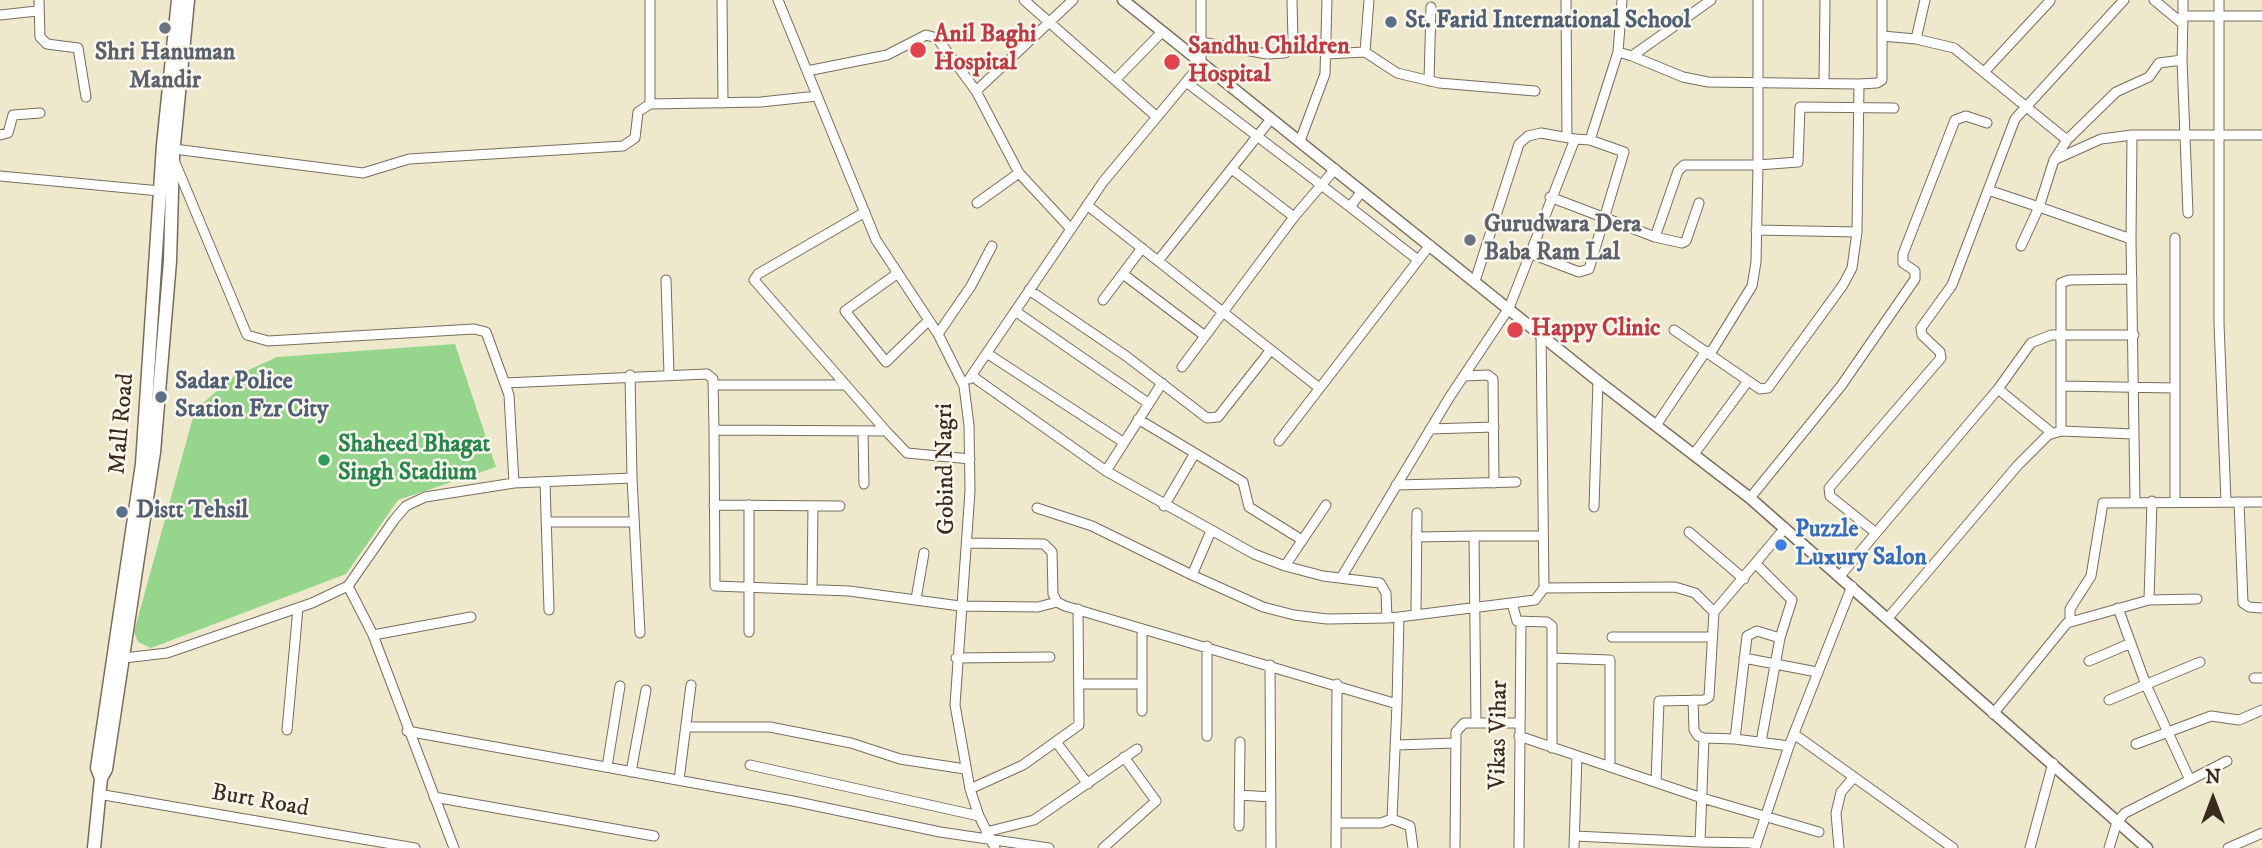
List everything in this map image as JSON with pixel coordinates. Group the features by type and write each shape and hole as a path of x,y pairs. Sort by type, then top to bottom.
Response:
{"highway":[{"name":"Mall Road","path":"94,848 101,778 97,768 142,464 159,191 177,0"},
{"path":"101,778 106,769 124,658 159,410 178,181 173,154 188,0"}],"main road":[{"path":"1123,0 1200,64 1541,332 1598,381 1750,498 2147,848"}],"street":[{"path":"39,0 37,11 43,42 78,48 86,97"},
{"path":"650,0 650,104"},
{"path":"722,0 723,103"},
{"name":"Gobind Nagri","path":"778,0 876,240 938,334 964,386 970,459 967,543 956,658 955,705 970,789 991,840"},
{"path":"1024,0 1157,117"},
{"path":"976,91 1073,0"},
{"path":"964,386 988,354 1070,228 1200,64 1201,0"},
{"path":"1202,42 1267,54 1285,53 1293,42 1292,0"},
{"path":"1300,141 1319,95 1326,54 1327,0"},
{"path":"1365,52 1368,0"},
{"path":"1341,578 1430,429 1509,308 1571,138 1566,0"},
{"path":"1590,140 1618,52 1622,0"},
{"path":"1632,56 1711,0"},
{"path":"1657,424 1752,286 1758,165 1758,0"},
{"path":"1824,83 1825,0"},
{"path":"1618,52 1683,77 1708,82 1877,83 1882,80 1882,0"},
{"path":"1916,39 1925,0"},
{"path":"1876,533 1829,496 1829,488 1941,358 1940,352 1922,335 1921,328 1952,285 2012,126 2026,105 2124,0"},
{"path":"2154,0 2183,20 2219,15 2262,16"},
{"path":"2183,0 2182,60 2188,213"},
{"path":"2219,0 2219,335 2226,502"},
{"path":"1985,71 2050,1"},
{"path":"1429,81 1431,7"},
{"path":"0,15 37,11"},
{"path":"1115,79 1162,32"},
{"path":"807,71 887,55 932,35 952,56 976,91 1019,173 1070,228"},
{"path":"1882,36 1916,39 1954,48 2067,139"},
{"path":"1326,54 1365,52 1397,73 1429,81 1535,91"},
{"path":"2021,246 2039,207 2054,160 2067,139 2116,92 2149,77 2159,63 2182,60"},
{"path":"1186,82 1418,260"},
{"path":"1674,330 1760,389 1768,388 1843,285 1852,268 1857,232 1859,84"},
{"path":"173,154 363,173 424,157 623,146 635,138 638,112 650,104 723,103 817,96"},
{"path":"1655,236 1678,171 1684,165 1798,162 1800,107 1894,108"},
{"path":"0,135 8,133 12,115 40,113"},
{"path":"1750,498 1841,386 1915,279 1914,271 1903,263 1903,254 1955,120 1966,116 1987,124"},
{"path":"1158,261 1271,119"},
{"path":"1475,281 1519,144 1528,136 1541,133 1590,140 1624,152 1589,269 1584,272 1529,253"},
{"path":"2054,160 2101,139 2132,135 2262,135"},
{"path":"2132,135 2130,239 2134,335 2135,501"},
{"path":"1182,367 1294,217 1335,169"},
{"path":"1233,170 1294,217"},
{"path":"977,203 1019,173"},
{"path":"0,176 159,191"},
{"path":"178,181 247,335 268,341 481,330 489,337 505,383 511,414 514,483"},
{"path":"1988,190 2130,239"},
{"path":"1350,207 1362,191"},
{"path":"1550,197 1677,243 1686,241 1699,203"},
{"path":"1087,205 1318,387"},
{"path":"865,212 758,274 754,280 907,453 970,459"},
{"path":"1756,230 1857,232"},
{"path":"2175,238 2175,501"},
{"path":"1279,441 1430,245"},
{"path":"938,334 971,286 992,246"},
{"path":"1103,300 1142,248"},
{"path":"898,273 845,311 886,362 929,320"},
{"path":"1123,274 1205,336"},
{"path":"1888,618 2018,465 2057,432 2063,386 2061,283 2069,280 2132,279"},
{"path":"666,280 669,374"},
{"path":"1029,290 1212,419 1232,401 1270,351"},
{"path":"1015,311 1149,403"},
{"path":"1037,508 1092,526 1263,607 1294,615 1327,619 1387,618 1535,600 1542,595 1544,587 1541,332"},
{"path":"1840,576 1998,389 2031,343 2044,336 2134,335"},
{"path":"988,354 1124,442"},
{"path":"505,383 629,375 707,374 713,385 715,586 812,589 960,606 1038,607 1056,602 1142,630 1207,646 1397,704"},
{"path":"629,375 640,633"},
{"path":"1464,376 1488,375 1493,379 1494,483"},
{"path":"972,376 1106,471 1211,531 1285,566 1380,583 1385,587 1387,618"},
{"path":"1594,507 1598,381"},
{"path":"1694,454 1748,381"},
{"path":"1106,471 1162,383"},
{"path":"713,385 846,384"},
{"path":"2063,386 2174,388"},
{"path":"1998,389 2057,432 2134,433"},
{"path":"1138,419 1244,482 1249,507 1302,540"},
{"path":"1430,429 1494,428"},
{"path":"714,430 886,431"},
{"path":"863,431 864,484"},
{"path":"1164,506 1195,453"},
{"path":"124,658 167,653 298,608 348,586 407,506 425,497 514,483 632,478"},
{"path":"545,482 549,610"},
{"path":"1396,485 1516,482"},
{"path":"2070,622 2070,609 2092,571 2101,505 2107,502 2135,501 2262,502"},
{"path":"2149,600 2152,501"},
{"path":"2239,502 2243,603 2249,607 2262,608"},
{"path":"714,505 840,506"},
{"path":"749,505 749,632"},
{"path":"1285,566 1326,505"},
{"path":"812,589 813,506"},
{"path":"1416,613 1417,513"},
{"path":"546,522 635,523"},
{"path":"1656,782 1660,701 1693,701 1709,696 1712,689 1714,612 1785,528"},
{"path":"1192,575 1211,531"},
{"path":"1689,532 1744,579"},
{"path":"1474,536 1476,723"},
{"path":"1416,537 1543,536"},
{"path":"967,543 1050,547 1056,602"},
{"path":"916,599 924,553"},
{"path":"1756,564 1792,600 1780,638 1761,742"},
{"path":"348,586 373,635 407,731 454,848"},
{"path":"1575,836 1756,846 1788,746 1852,586"},
{"path":"1544,587 1675,587 1695,593 1714,612"},
{"path":"1993,714 2060,628 2070,622 2149,600 2197,599"},
{"path":"1512,603 1514,618 1521,623 1551,623 1552,748"},
{"path":"287,730 298,608"},
{"path":"2118,608 2146,684 2190,780"},
{"path":"970,789 1023,765 1079,725 1081,684 1078,609"},
{"path":"373,635 471,617"},
{"path":"1392,819 1399,617"},
{"name":"Vikas Vihar","path":"1519,848 1521,623"},
{"path":"1142,630 1142,711"},
{"path":"1735,740 1747,636 1751,632 1780,638"},
{"path":"1612,637 1712,637"},
{"path":"2089,661 2131,643"},
{"path":"1207,646 1207,736"},
{"path":"956,658 1050,657"},
{"path":"1552,658 1610,660 1610,767"},
{"path":"1744,658 1817,672"},
{"path":"2109,700 2200,662"},
{"path":"1270,665 1271,848"},
{"path":"1081,684 1142,684"},
{"path":"1336,684 1336,848"},
{"path":"679,780 691,685"},
{"path":"607,768 620,687"},
{"path":"631,772 646,690"},
{"path":"1693,701 1694,730 1698,736 1788,746"},
{"path":"2136,744 2211,716 2239,720 2262,710"},
{"path":"1455,848 1455,743 1458,727 1476,723 1520,723"},
{"path":"686,727 770,727 851,743 900,758 965,769"},
{"path":"407,731 991,840 1049,848"},
{"path":"1794,734 1953,848"},
{"path":"1519,736 1702,798 1819,832"},
{"path":"1695,844 1702,798 1704,738"},
{"path":"1056,742 1088,783"},
{"path":"1239,826 1240,742"},
{"path":"1396,745 1455,743"},
{"path":"991,840 1034,820 1137,749"},
{"path":"1574,848 1577,756"},
{"path":"1103,848 1156,801 1124,757"},
{"path":"2109,848 2117,822 2133,808 2227,761"},
{"path":"2030,848 2053,763"},
{"path":"750,765 979,816"},
{"path":"1839,848 1836,813 1841,792 1854,777"},
{"path":"1240,795 1271,797"},
{"path":"434,797 654,836"},
{"name":"Burt Road","path":"98,798 415,848"},
{"path":"1336,823 1381,823 1392,819 1410,826 1413,848"},
{"path":"2228,848 2262,833"}],"green space":[{"path":"455,344 496,467 398,500 346,574 151,648 138,642 134,632 195,410 233,377 277,357"}],"place":[{"name":"St. Farid International School","path":"1391,22"},
{"name":"Shri Hanuman Mandir","path":"165,28"},
{"name":"Anil Baghi Hospital","path":"918,50"},
{"name":"Sandhu Children Hospital","path":"1172,62"},
{"name":"Gurudwara Dera Baba Ram Lal","path":"1470,240"},
{"name":"Happy Clinic","path":"1515,330"},
{"name":"Sadar Police Station Fzr City","path":"161,397"},
{"name":"Shaheed Bhagat Singh Stadium","path":"324,460"},
{"name":"Distt Tehsil","path":"122,512"},
{"name":"Puzzle Luxury Salon","path":"1781,545"}]}
